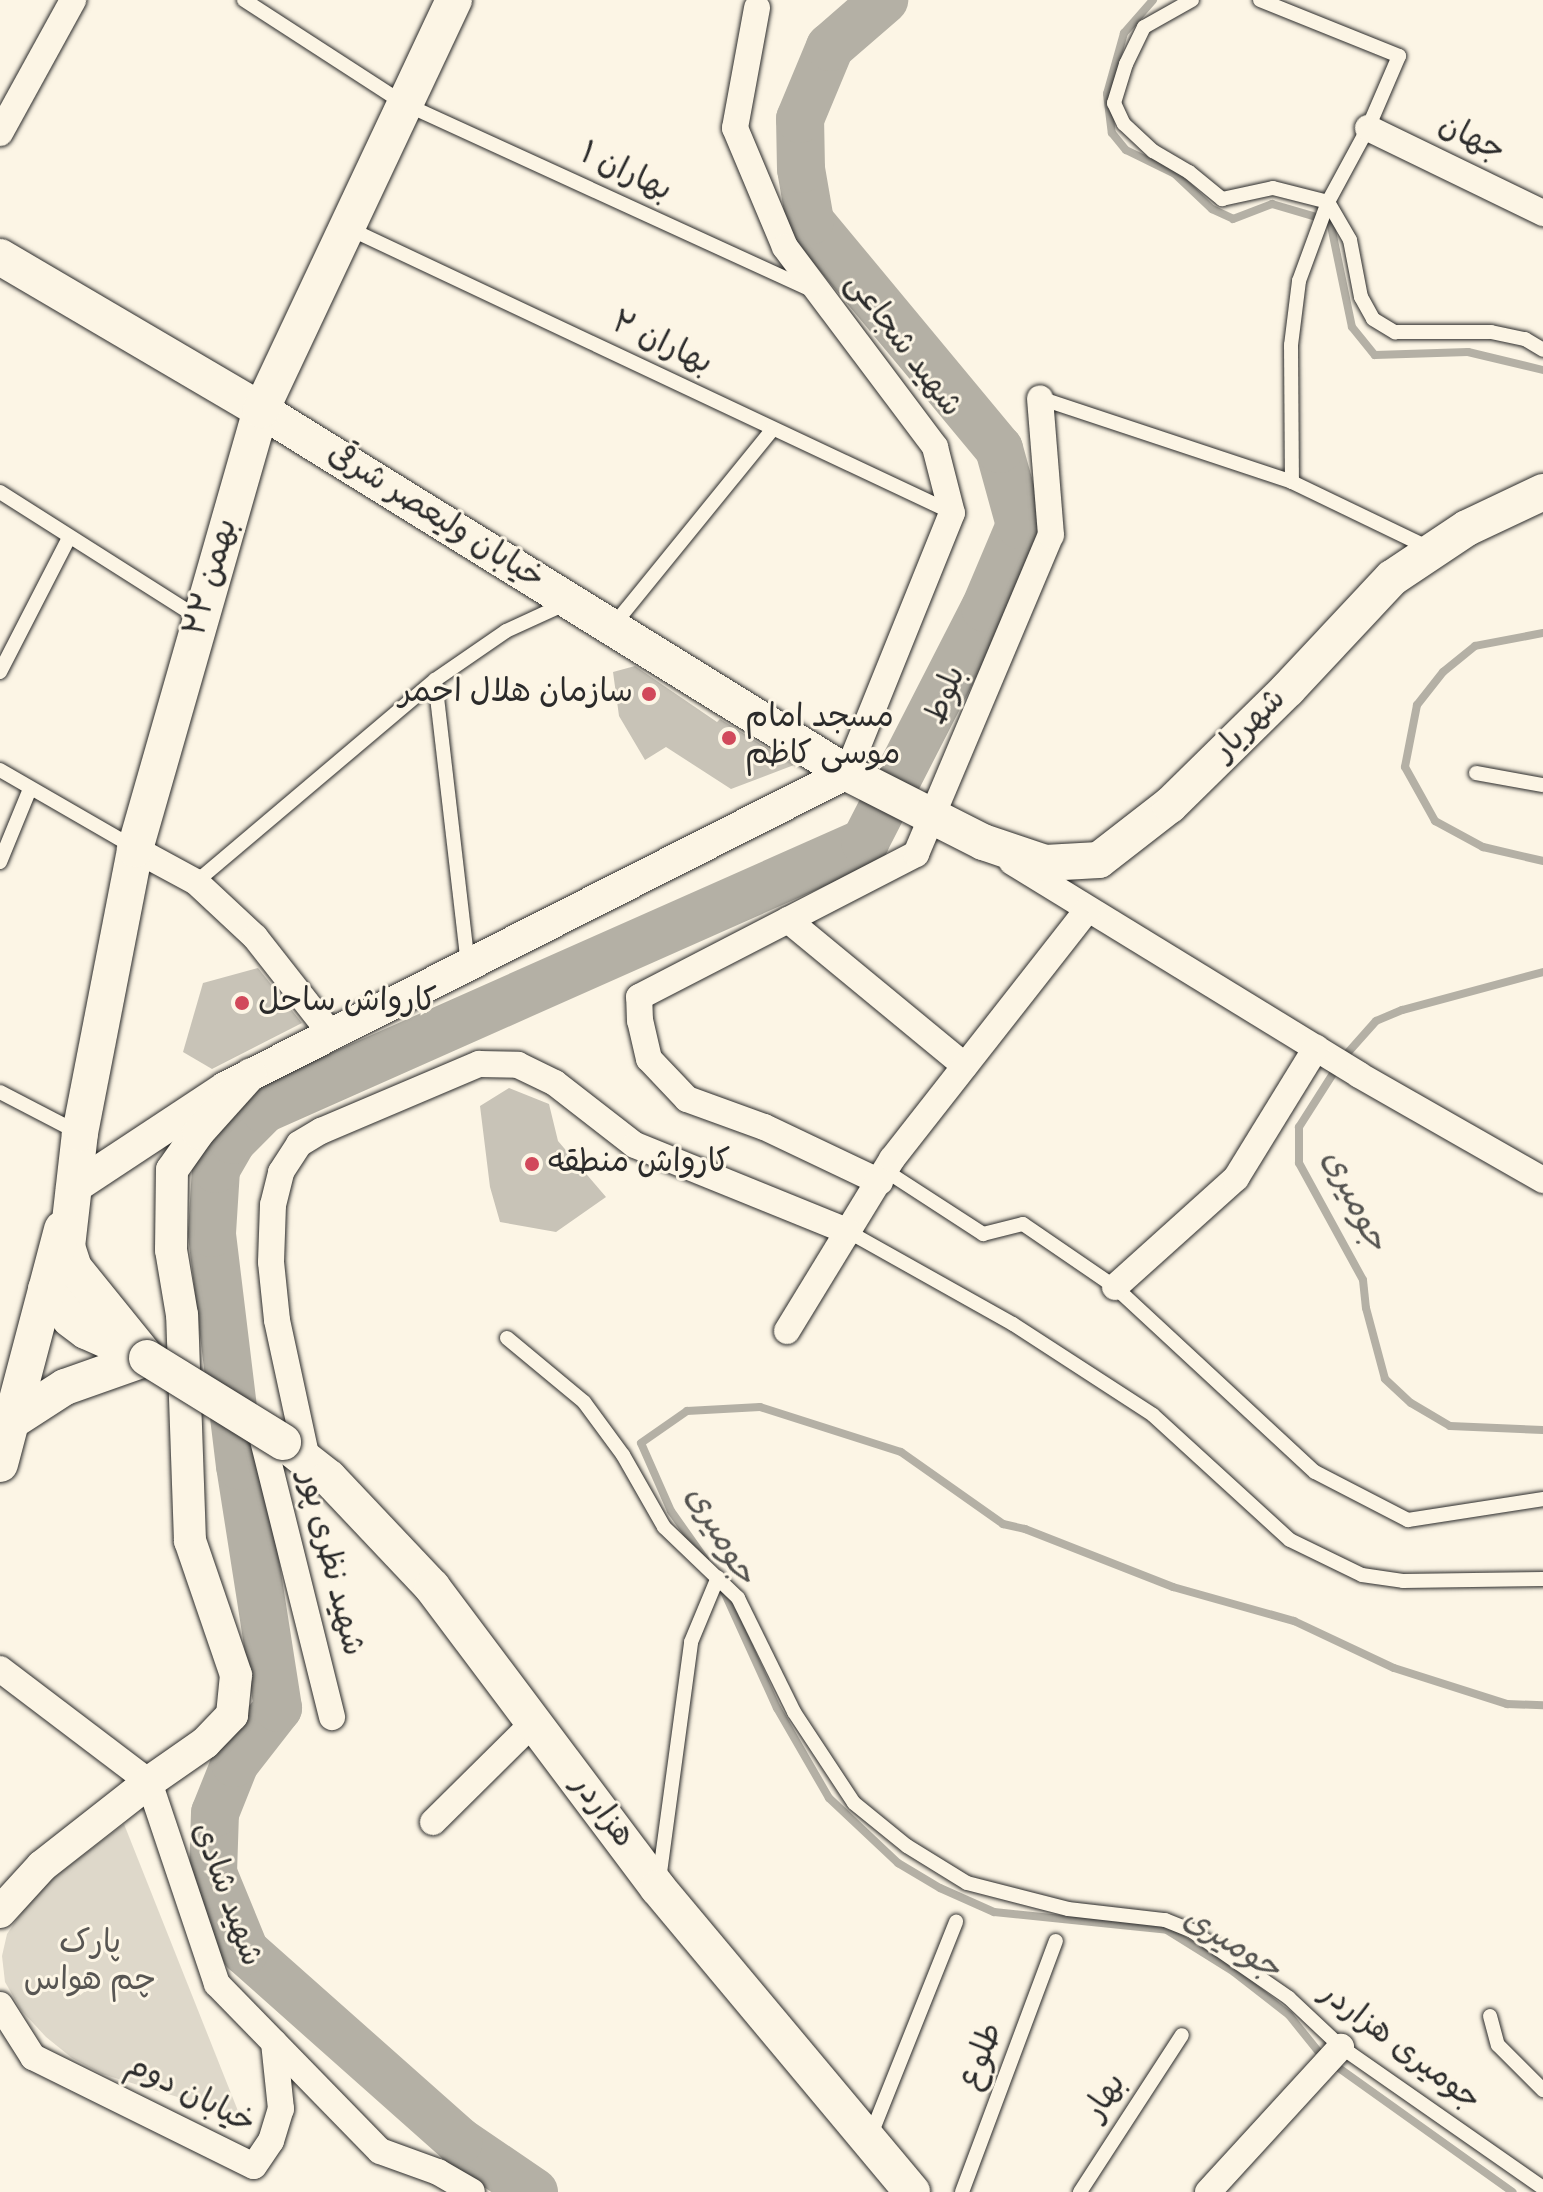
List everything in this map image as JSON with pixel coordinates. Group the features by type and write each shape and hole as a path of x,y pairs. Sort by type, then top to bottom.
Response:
{"main road":[{"name":"۲۲ بهمن","path":"72,1189 135,849 261,410 454,0"},
{"name":"خیابان ولیعصر شرقی","path":"0,257 261,410 858,778 933,817"},
{"name":"شهریار","path":"933,817 983,842 1045,863 1099,860 1170,805 1288,689 1392,578 1467,528 1543,492"},
{"path":"0,1463 72,1189"},
{"path":"72,1189 67,1247 74,1268 147,1358"},
{"path":"46,1289 70,1319 86,1331 147,1358"},
{"path":"30,1352 82,1348 147,1358"},
{"path":"12,1421 65,1387 147,1358"},
{"name":"هزاردر","path":"147,1358 283,1443 432,1587 658,1888 912,2192"}],"street":[{"path":"0,133 73,0"},
{"name":"شهید شجاعی","path":"757,8 735,128 785,247 935,447 952,513"},
{"name":"جهان","path":"1368,128 1543,213"},
{"name":"بلوط","path":"879,1183 764,1127 687,1099 649,1059 640,1021 639,997 916,854 1051,535 1040,398"},
{"path":"72,1189 251,1074 468,965 858,778 952,513"},
{"path":"983,842 1087,910 1359,1075 1543,1180"},
{"path":"135,849 196,882 255,937 331,1034"},
{"path":"787,1331 879,1183 965,1066 1087,910"},
{"path":"788,920 965,1066"},
{"path":"1115,1287 1236,1178 1307,1043"},
{"name":"شهید نظری پور","path":"332,1717 283,1443 271,1262 273,1205 281,1172 299,1144 321,1131 479,1064 518,1065 555,1083 635,1145 849,1232"},
{"path":"0,1912 42,1866 149,1782 205,1743 232,1715 236,1675 190,1541 182,1315 171,1250 172,1170 198,1133 251,1074"},
{"path":"0,1669 149,1782"},
{"path":"433,1822 534,1722"},
{"name":"شهید شادی","path":"149,1782 217,1984 380,2151 438,2172 472,2192"},
{"name":"خیابان دوم","path":"0,2005 33,2057 254,2166 271,2141 281,2109 274,2042"},
{"path":"1218,2188 1341,2047"}],"lane":[{"name":"بهاران ۱","path":"244,0 405,104 821,294"},
{"path":"1192,0 1144,27 1126,64 1114,103 1124,124 1153,151 1189,172 1222,199 1273,188 1328,202 1350,240 1361,297 1373,319 1395,332 1491,332 1525,339 1543,350"},
{"path":"1260,0 1399,56 1368,128 1328,202 1299,281 1291,345 1292,482"},
{"name":"بهاران ۲","path":"347,228 952,513"},
{"path":"1040,398 1292,482 1432,549"},
{"path":"612,627 773,429"},
{"path":"0,492 201,620"},
{"path":"0,672 69,538"},
{"path":"196,882 435,680 506,631 570,601"},
{"path":"435,680 468,965"},
{"path":"0,770 135,849"},
{"path":"1476,773 1543,785"},
{"path":"0,862 30,789"},
{"path":"0,1092 80,1133"},
{"path":"879,1183 983,1234 1023,1224 1115,1287 1315,1472 1408,1520 1543,1499"},
{"path":"849,1232 1013,1324 1153,1415 1290,1540 1362,1575 1403,1581 1543,1579"},
{"name":"جومیری هزاردر","path":"507,1338 584,1402 623,1455 664,1527 738,1598 794,1712 854,1803 907,1846 967,1883 1068,1909 1165,1920 1192,1931 1289,1998 1341,2047 1543,2188"},
{"path":"658,1888 691,1642 718,1577"},
{"path":"869,2138 956,1922"},
{"name":"طلوع","path":"962,2192 1056,1941"},
{"path":"1490,2016 1498,2045 1543,2090"},
{"name":"بهار","path":"1080,2192 1182,2035"}],"green space":[{"name":"پارک چم هواس","path":"124,1824 240,2116 102,2074 72,2058 46,2037 21,2010 5,1982 2,1956 7,1934 36,1891"}],"building":[{"path":"635,666 717,722 720,719 794,765 731,789 666,747 645,760 619,716 613,672"},
{"name":"کارواش ساحل","path":"258,968 302,1023 212,1069 183,1052 203,983"},
{"name":"کارواش منطقه","path":"509,1088 549,1104 558,1141 606,1197 556,1232 500,1222 490,1187 480,1106"}],"waterway":[{"path":"534,2192 459,2141 245,1951 213,1873 215,1813 235,1763 278,1708 240,1466 212,1233 216,1169 233,1140 264,1109 865,842 985,608 1020,525 999,449 810,221 801,169 800,119 830,47 884,0"},
{"name":"جومیری","path":"1153,0 1124,33 1107,94 1112,133 1126,150 1175,174 1212,209 1233,219 1272,204 1330,221 1352,327 1375,355 1468,352 1543,370"},
{"name":"جومیری","path":"1543,633 1475,646 1443,672 1417,705 1405,767 1435,821 1483,847 1543,861"},
{"name":"جومیری","path":"1543,972 1402,1010 1376,1021 1343,1058 1299,1127 1299,1163 1363,1280 1366,1308 1385,1379 1411,1403 1450,1426 1543,1430"},
{"name":"جومیری","path":"705,1559 671,1511 641,1443 687,1411 760,1407 901,1452 1003,1524 1025,1529 1173,1587 1294,1621 1394,1668 1507,1704 1543,1705"},
{"name":"جومیری","path":"722,1587 777,1708 829,1798 898,1863 940,1888 994,1912 1167,1930 1234,1972 1289,2015 1322,2056 1513,2192"}],"place":[{"name":"سازمان هلال احمر","path":"649,694"},
{"name":"مسجد امام موسی کاظم","path":"729,738"},
{"name":"کارواش ساحل","path":"242,1003"},
{"name":"کارواش منطقه","path":"532,1164"}]}
